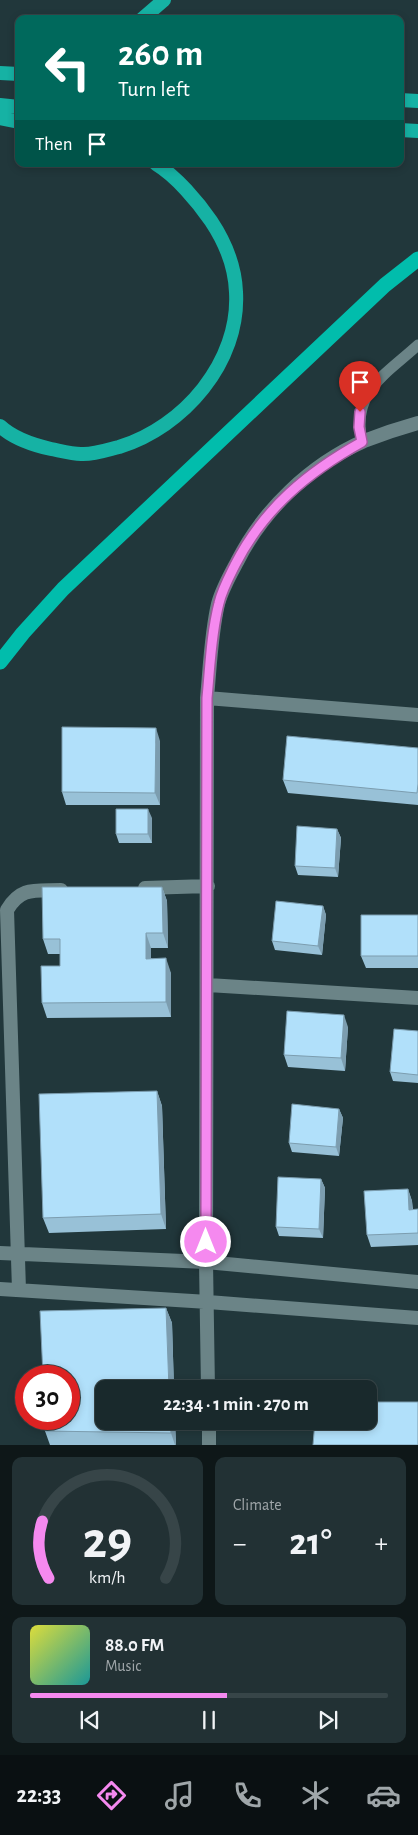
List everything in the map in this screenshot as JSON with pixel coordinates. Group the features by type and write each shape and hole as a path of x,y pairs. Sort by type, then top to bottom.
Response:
{"highway":[{"path":"147,15 164,0"},
{"path":"0,73 15,74"},
{"path":"404,100 418,101"},
{"path":"0,105 15,107"},
{"path":"0,118 15,121"},
{"path":"404,130 418,131"},
{"path":"0,426 21,440 60,451 83,454 107,450 151,434 172,420 203,389 218,368 228,344 234,319 236,292 231,260 220,235 204,210 184,188 160,167"},
{"path":"0,662 23,633 63,589 385,285 418,259"}],"street":[{"path":"208,1380 206,1262 208,984 207,698 219,603 241,554 266,517 290,491 311,474 362,442 418,423"},
{"path":"207,698 418,715"},
{"path":"128,888 208,886"},
{"path":"19,1290 7,910 14,899 25,892 78,890"},
{"path":"208,984 418,998"},
{"path":"0,1252 206,1262 418,1282"},
{"path":"0,1290 208,1302 418,1318"},
{"path":"209,1430 209,1445"}],"lane":[{"path":"362,442 359,427 360,412 364,400 373,387 418,345"}],"building":[{"path":"62,727 156,728 155,793 62,792"},
{"path":"287,736 418,748 417,793 283,780"},
{"path":"116,809 148,809 148,834 116,834"},
{"path":"297,826 337,829 335,868 295,866"},
{"path":"42,887 162,887 163,933 146,933 146,959 166,958 166,1002 42,1003 41,966 60,966 60,939 43,939"},
{"path":"276,901 323,906 318,946 272,941"},
{"path":"361,915 418,915 418,956 361,956"},
{"path":"287,1011 344,1015 341,1058 284,1055"},
{"path":"394,1029 418,1031 418,1075 390,1072"},
{"path":"157,1091 161,1214 43,1218 39,1094"},
{"path":"292,1104 339,1109 336,1147 289,1143"},
{"path":"278,1177 321,1179 319,1229 276,1227"},
{"path":"408,1189 409,1210 418,1209 418,1233 367,1235 364,1191"},
{"path":"166,1308 169,1380 95,1380 95,1430 171,1430 171,1433 45,1431 80,1430 80,1365 42,1365 40,1311"},
{"path":"377,1402 418,1402 418,1445 313,1445 314,1430 377,1430"}],"route":[{"path":"206,1242 208,984 207,698 219,603 241,554 272,510 290,491 311,474 362,442 359,427 360,412"}]}
